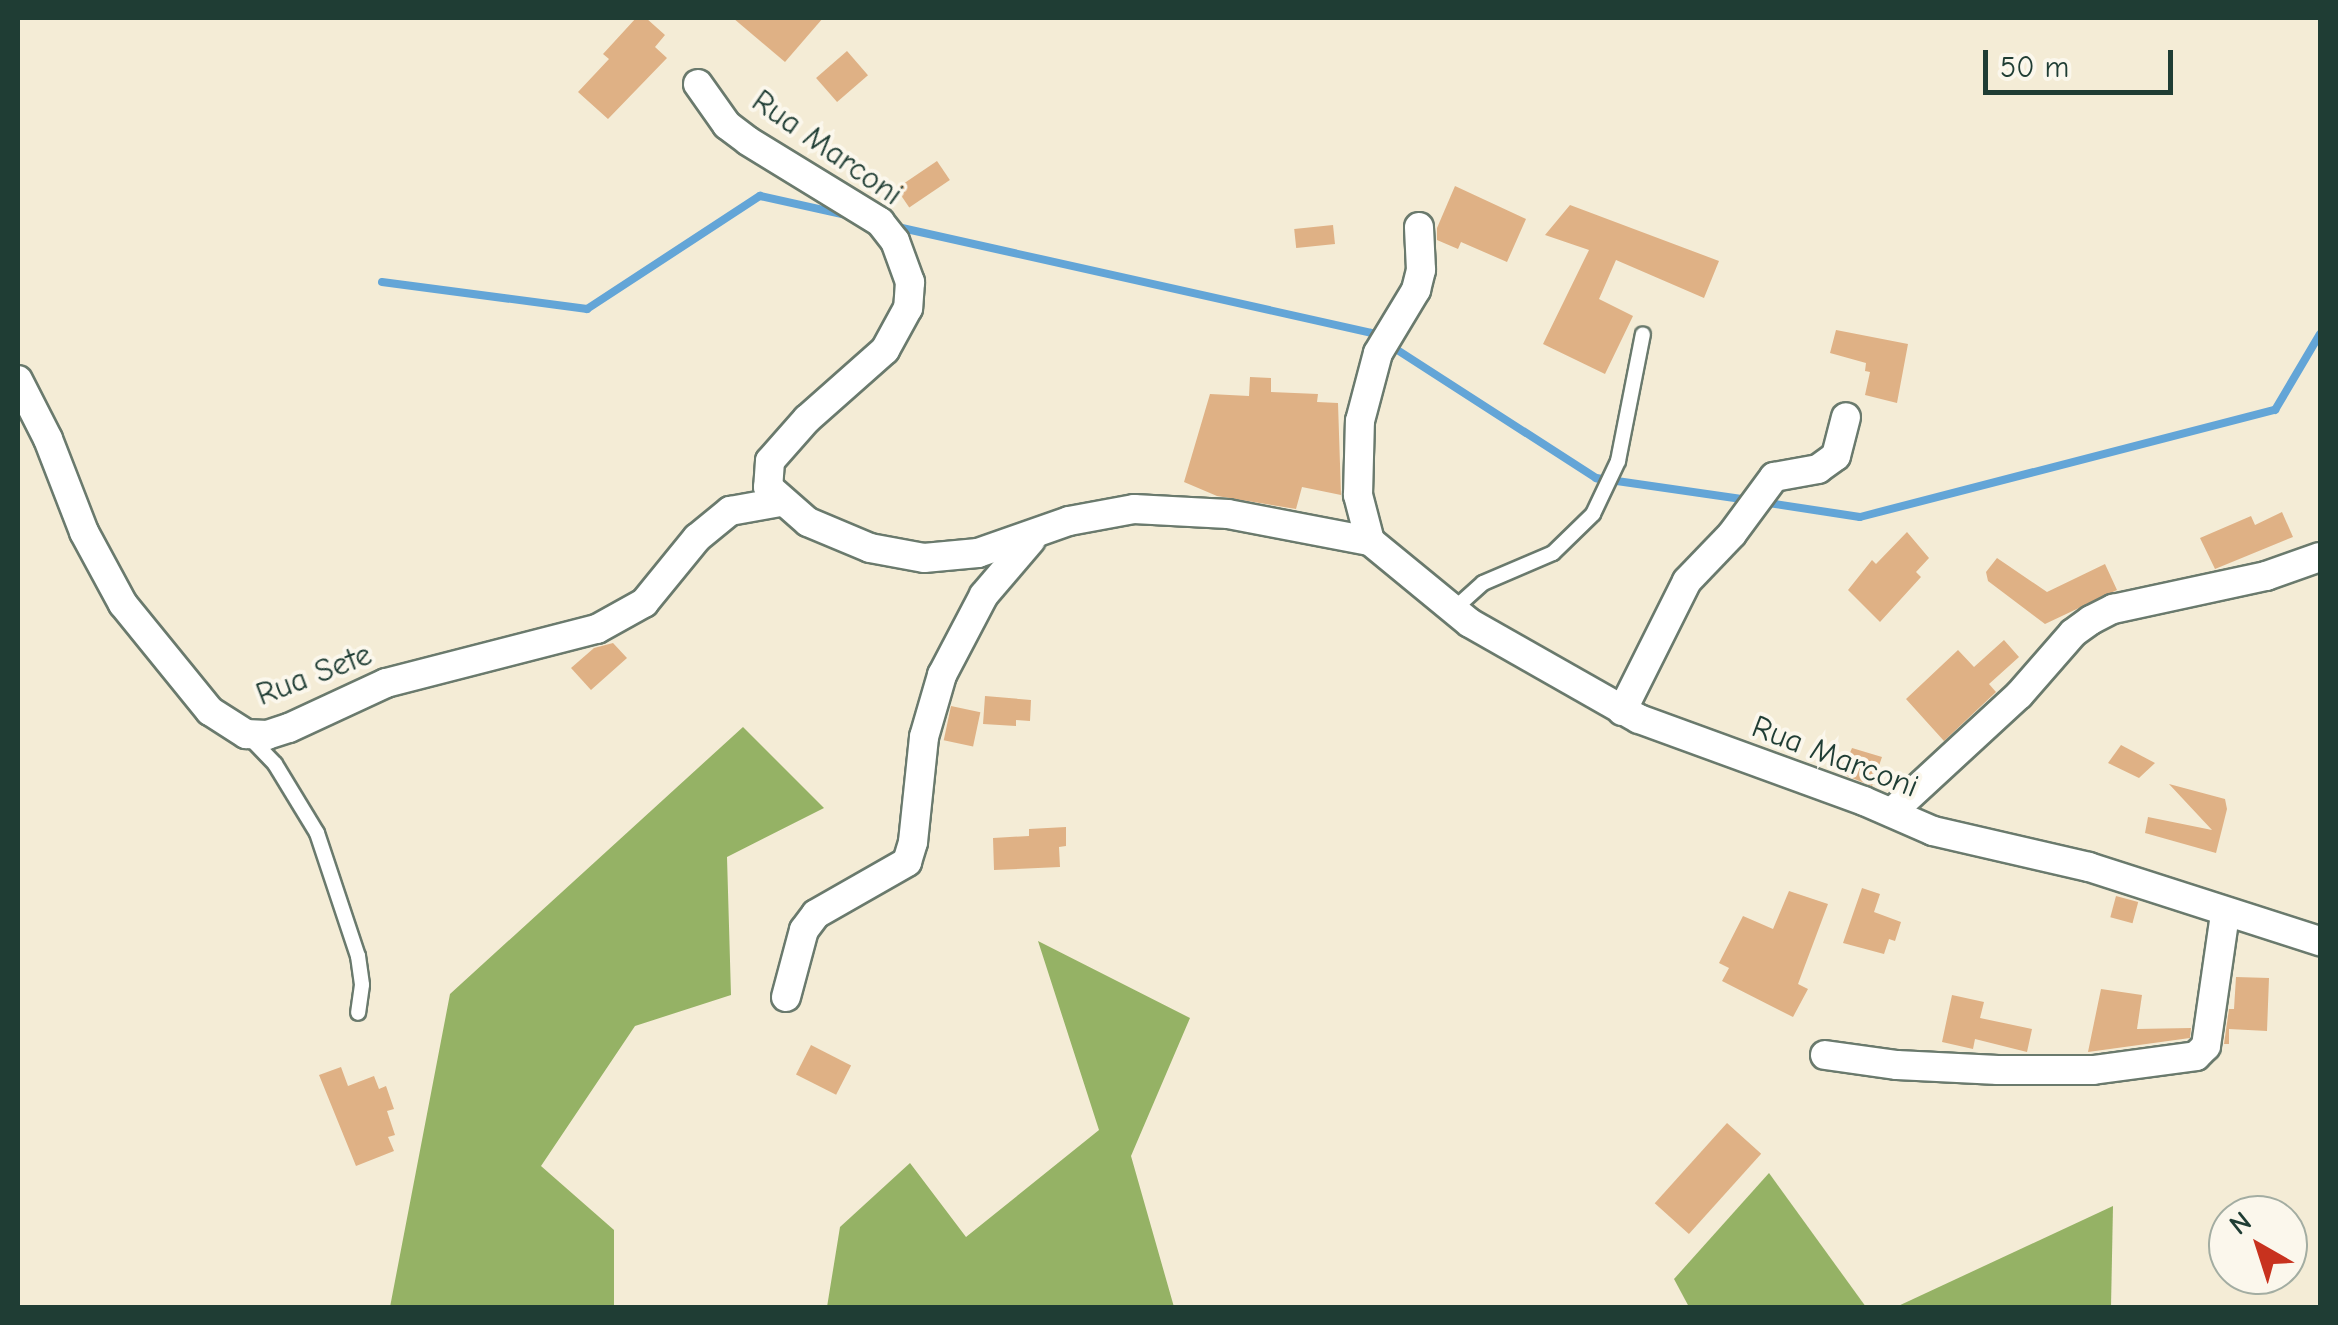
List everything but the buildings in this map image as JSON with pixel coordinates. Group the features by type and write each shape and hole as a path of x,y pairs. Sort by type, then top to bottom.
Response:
{"street":[{"name":"Rua Marconi","path":"698,84 726,124 748,141 880,222 895,241 910,282 908,308 885,350 807,419 770,461 768,486 780,502 808,522 870,548 924,558 978,553 1036,536 1069,520 1169,509 1228,514 1370,541 1503,645 1622,711 1933,831 2089,867 2225,914 2320,941"},
{"path":"1370,541 1358,495 1360,421 1378,353 1416,290 1421,270 1420,227"},
{"name":"Rua Sete","path":"18,380 48,438 84,532 122,604 210,711 246,734 267,736 289,728 386,683 597,629 644,603 697,538 730,511 780,502"},
{"path":"1622,711 1686,582 1732,534 1774,478 1818,469 1836,456 1846,417"},
{"path":"786,997 804,930 816,914 907,862 913,842 924,738 942,675 984,594 1036,536"},
{"path":"1892,812 2019,695 2073,634 2091,620 2112,609 2266,576 2320,557"},
{"path":"1825,1055 1897,1066 2018,1070 2093,1070 2196,1056 2206,1046 2225,914"}],"lane":[{"path":"1454,610 1483,583 1553,553 1593,514 1618,461 1642,334"},
{"path":"246,734 274,764 317,833 358,956 362,984 358,1013"}],"green space":[{"path":"743,727 824,808 727,857 731,995 635,1026 541,1166 614,1230 614,1307 390,1307 450,994"},
{"path":"1038,941 1190,1018 1131,1156 1174,1307 827,1307 840,1227 910,1163 966,1237 1099,1130"},
{"path":"1769,1173 1866,1307 1689,1307 1674,1279"},
{"path":"2113,1206 2111,1307 1896,1307"}],"waterway":[{"path":"382,282 587,309 760,196 850,216"},
{"path":"893,226 1371,333 1596,478 1748,500"},
{"path":"1762,502 1860,517 2275,410 2320,334"}]}
